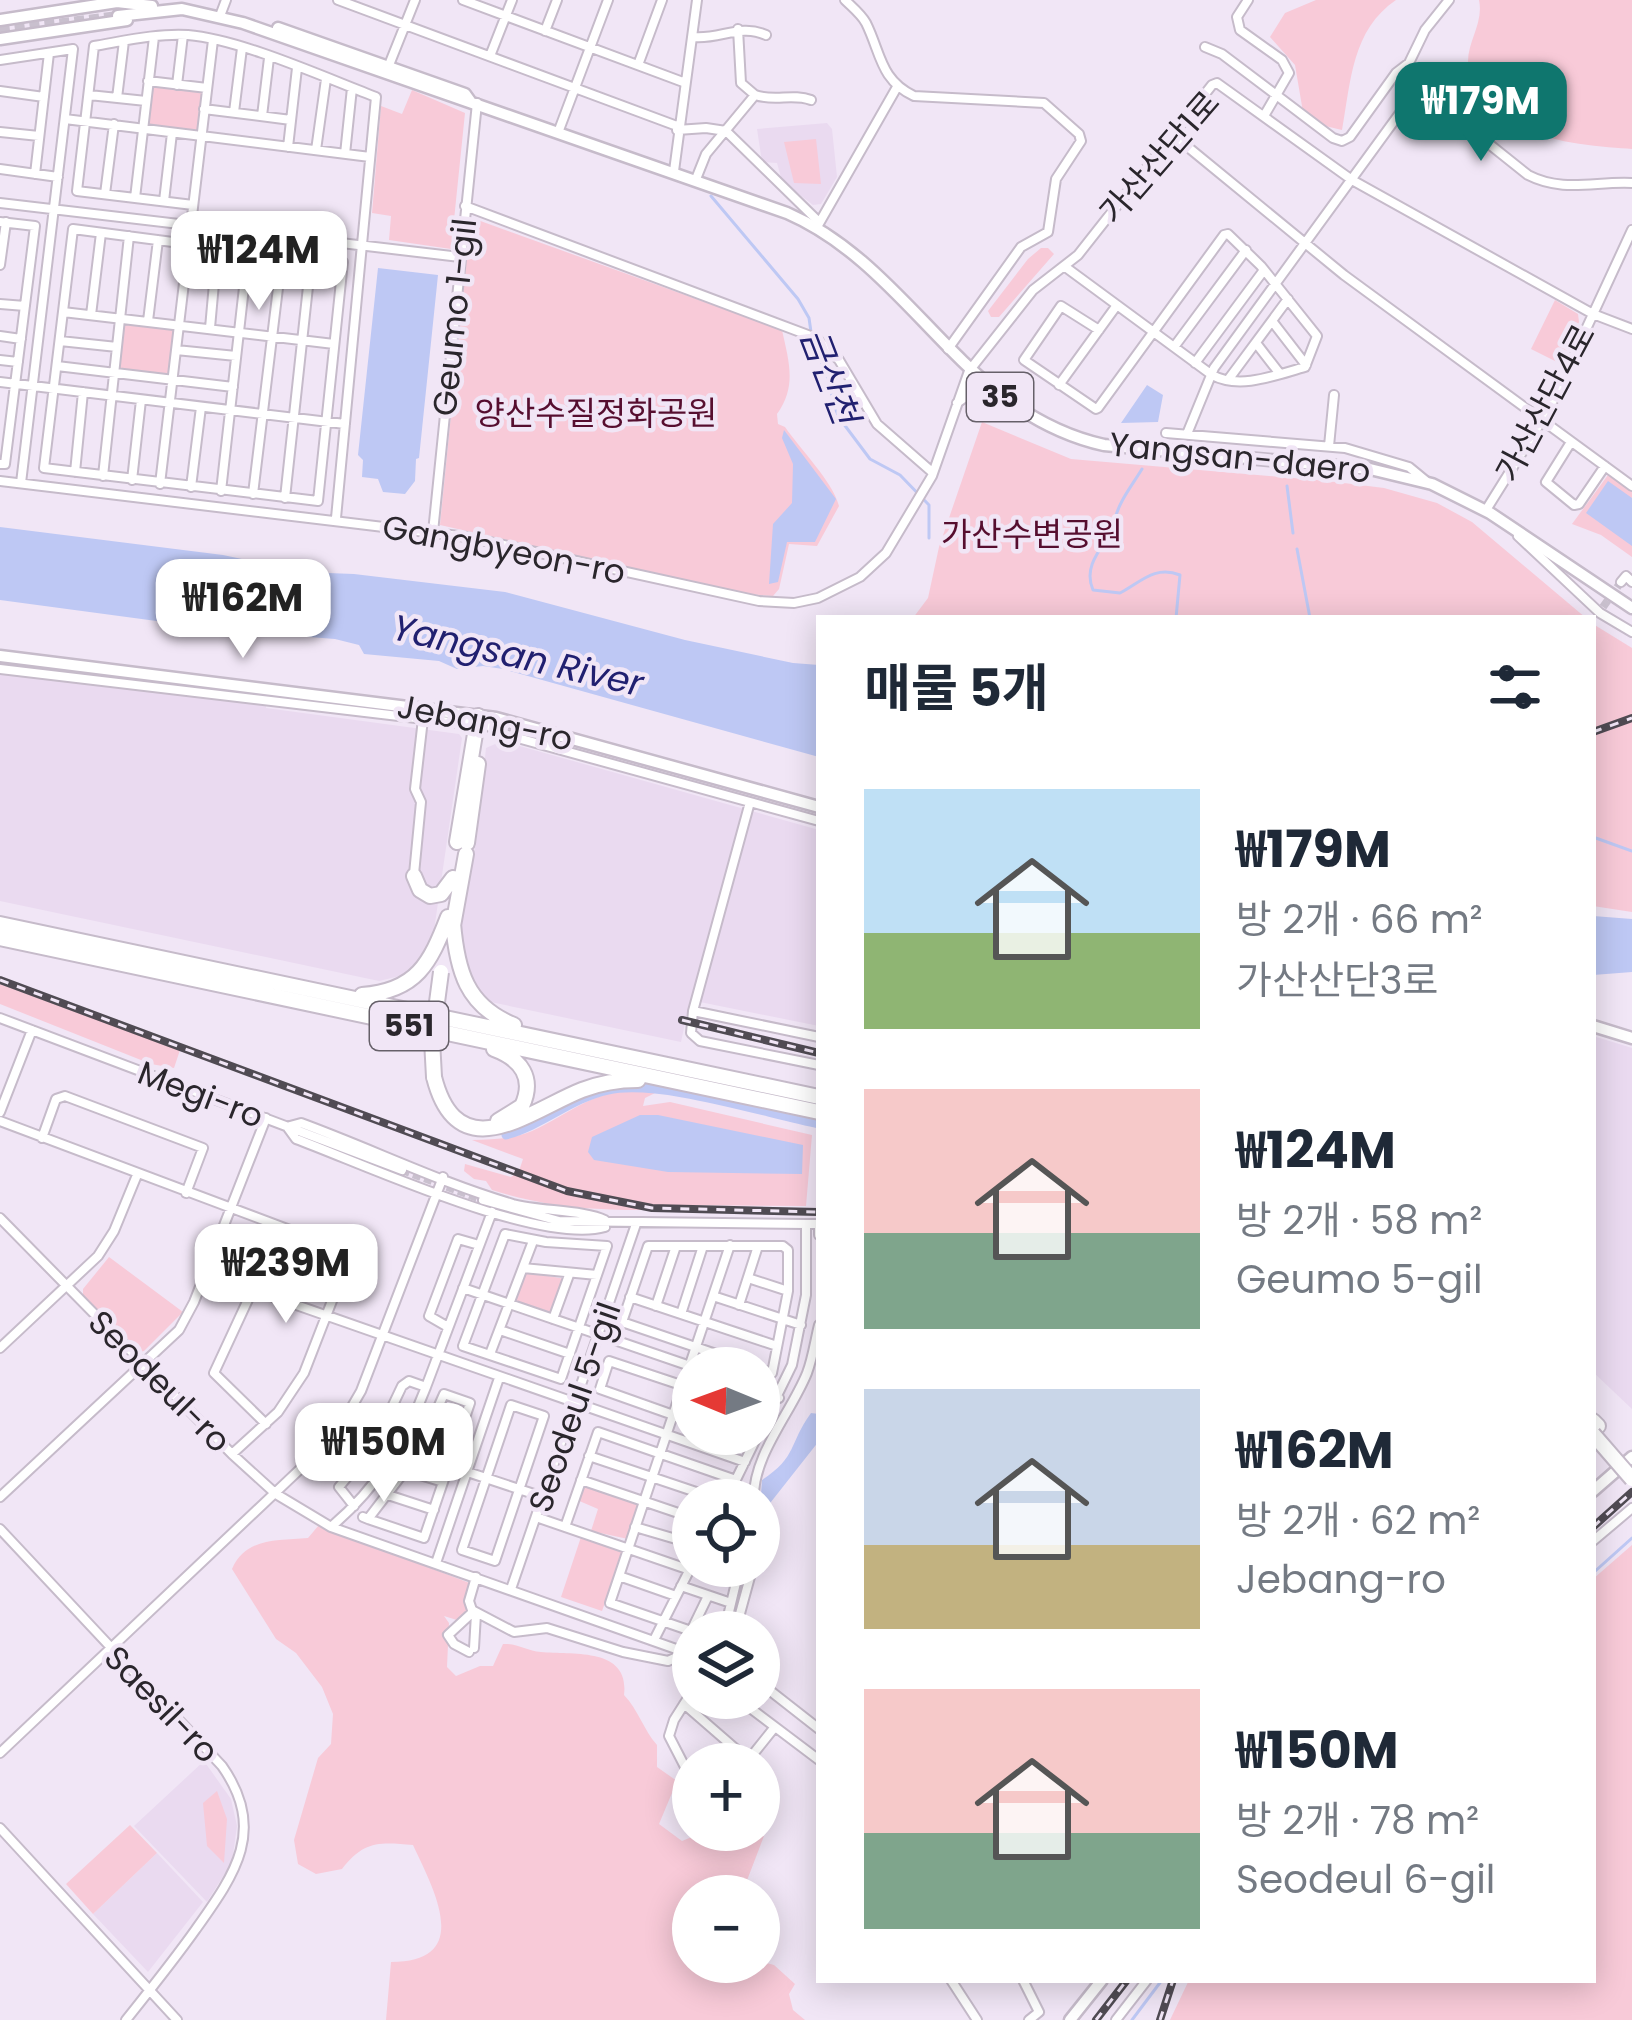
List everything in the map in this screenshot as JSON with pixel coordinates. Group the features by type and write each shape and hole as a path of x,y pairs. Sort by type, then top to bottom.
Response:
{"highway":[{"path":"478,716 432,1040 441,1099 454,1114 488,1129 519,1123 581,1090 621,1080 667,1084 816,1113"},
{"path":"461,848 453,878 451,920 460,975 470,994 508,1023 616,1053"},
{"path":"414,876 420,890 430,896 441,894 453,878"},
{"path":"172,960 341,992 380,994 418,975 451,920"},
{"name":"551","path":"0,924 816,1096"},
{"name":"551","path":"0,938 816,1113"},
{"path":"385,1020 504,1053 522,1067 527,1094 513,1114 485,1122 472,1119 452,1102 437,1076"},
{"path":"1596,1428 1632,1461"},
{"path":"1596,1428 1632,1479"}],"main road":[{"path":"0,20 117,2 124,8"},
{"name":"Yangsan-daero","path":"124,8 182,2 223,9 389,65 465,94 473,102"},
{"name":"Yangsan-daero","path":"124,8 223,9 462,102 559,130 818,225 871,269 969,371 1034,420 1083,441 1370,469 1427,482 1510,525 1632,608"},
{"path":"0,39 169,10"},
{"path":"981,393 1000,397"},
{"name":"Jebang-ro","path":"0,656 496,718 816,805"},
{"path":"1596,1027 1632,1038"},
{"path":"1596,1489 1632,1461"},
{"path":"1070,2020 1100,1983"}],"street":[{"path":"338,0 677,128 726,131 818,225 896,87"},
{"path":"389,65 415,0"},
{"path":"463,0 683,82"},
{"path":"490,56 512,0"},
{"path":"545,31 557,0"},
{"path":"559,130 608,0"},
{"path":"638,65 662,0"},
{"path":"674,171 698,0"},
{"path":"845,0 864,19 880,64 896,87 914,96 1044,103 1079,134 1081,141 1056,179 1048,232 1021,247 948,349"},
{"path":"1248,0 1237,17 1240,30 1282,60 1289,73 1264,116"},
{"path":"1205,47 1222,54 1333,138 1347,140 1396,73 1409,63 1449,0"},
{"path":"693,37 712,39 739,29 766,35"},
{"path":"739,29 741,83 772,101 800,96 811,100"},
{"path":"177,85 183,34"},
{"path":"193,205 77,191 94,46 183,34 242,48 376,98 336,518"},
{"path":"135,198 154,37"},
{"path":"160,484 213,40"},
{"path":"117,98 124,41"},
{"path":"234,112 242,48"},
{"path":"0,60 73,49 21,483"},
{"path":"35,174 50,53"},
{"path":"262,116 269,58"},
{"path":"288,147 297,68"},
{"path":"316,150 326,79"},
{"path":"148,81 207,88"},
{"name":"가산산단1로","path":"969,371 1033,290 1078,255 1214,83 1352,180 1593,314 1632,329"},
{"path":"345,154 352,88"},
{"path":"0,92 44,97"},
{"path":"1187,434 1212,375 1413,95 1424,92 1528,175 1546,184 1632,183"},
{"path":"88,95 146,101"},
{"path":"696,179 706,154 755,95"},
{"name":"Geumo 1-gil","path":"433,532 473,102"},
{"path":"205,110 291,120"},
{"path":"65,119 370,157"},
{"path":"105,194 114,124"},
{"path":"0,132 39,136"},
{"path":"164,201 172,133"},
{"path":"1172,134 1306,243 1632,486"},
{"path":"0,170 58,177"},
{"path":"0,202 460,256"},
{"path":"465,206 819,340 843,367 877,424 932,474 969,371"},
{"path":"0,265 3,222 35,226 5,464 0,464"},
{"path":"210,328 219,228"},
{"path":"188,244 73,230 44,468 318,501 343,262 217,248"},
{"name":"가산산단4로","path":"1486,511 1542,421 1632,230"},
{"path":"91,315 100,233"},
{"path":"1099,330 1061,306 1024,355 1025,361 1096,409 1224,235 1230,235 1316,333 1306,365"},
{"path":"103,476 130,236"},
{"path":"148,321 158,240"},
{"path":"1174,347 1246,250"},
{"path":"221,490 248,252"},
{"path":"253,494 282,255"},
{"path":"285,498 311,259"},
{"path":"1064,266 1212,375 1227,381 1280,374 1306,365"},
{"path":"1195,363 1264,270"},
{"path":"1227,381 1288,299"},
{"path":"0,304 25,307"},
{"path":"1059,385 1117,305"},
{"path":"63,312 334,344"},
{"path":"1272,321 1306,365"},
{"path":"0,336 21,339"},
{"path":"60,340 117,347"},
{"path":"1256,343 1280,374"},
{"path":"176,350 236,356"},
{"path":"0,360 18,362"},
{"path":"56,366 232,387"},
{"path":"0,382 345,424"},
{"path":"75,472 82,392"},
{"path":"956,404 971,393 981,393"},
{"path":"1329,446 1334,395"},
{"path":"132,480 141,400"},
{"path":"191,487 201,407"},
{"path":"1166,433 1329,446 1409,467 1427,482"},
{"path":"1241,456 1242,441"},
{"path":"1571,442 1546,482 1574,505 1605,466"},
{"name":"Gangbyeon-ro","path":"0,481 433,532 759,602 799,602 826,595 880,560 932,474"},
{"path":"1510,525 1527,547 1632,632"},
{"path":"0,669 458,723 478,716 496,732 816,820"},
{"path":"414,876 421,802 415,789 423,719"},
{"path":"750,802 691,1033 700,1041 816,1064"},
{"path":"693,1011 816,1036"},
{"name":"Megi-ro","path":"0,1018 287,1127"},
{"path":"32,1030 0,1117 137,1175 346,1251 349,1257 304,1373 266,1424 232,1454"},
{"path":"42,1138 56,1100 65,1096 203,1148 186,1193"},
{"path":"0,1496 179,1330 266,1118"},
{"path":"612,1224 598,1229 556,1228 492,1212 479,1199 442,1178 404,1171 296,1139 287,1127 301,1124 404,1171 437,1192 479,1199 559,1221 816,1224"},
{"path":"0,1348 109,1243 137,1175"},
{"path":"0,1753 322,1451 344,1424 442,1178"},
{"path":"331,1527 398,1449 492,1212"},
{"name":"Seodeul-ro","path":"0,1218 276,1494 331,1527 672,1647"},
{"name":"Seodeul 5-gil","path":"511,1588 636,1224"},
{"path":"780,1395 792,1365 806,1295 806,1224"},
{"path":"505,1234 533,1241 607,1246 597,1275 562,1379 463,1346 505,1234"},
{"path":"448,1327 429,1316 458,1239 479,1245"},
{"path":"490,1354 533,1241"},
{"path":"631,1297 680,1314 705,1322 778,1346 788,1292 788,1250 783,1246 730,1245 648,1246 622,1322 697,1347 705,1322 713,1296 730,1245"},
{"path":"656,1306 676,1246"},
{"path":"680,1314 703,1246"},
{"path":"739,1305 758,1246"},
{"path":"523,1268 597,1275"},
{"path":"205,1273 745,1462"},
{"path":"554,1318 569,1275"},
{"path":"748,1278 788,1292"},
{"path":"463,1288 672,1360"},
{"path":"252,1291 214,1373 266,1424"},
{"path":"713,1296 801,1325"},
{"path":"500,1330 570,1354"},
{"path":"756,1479 807,1372 816,1337"},
{"path":"672,1383 609,1361 600,1389 672,1413"},
{"path":"436,1563 499,1378"},
{"path":"354,1505 339,1487 374,1445 405,1383 426,1388"},
{"path":"444,1394 470,1403 449,1466 424,1538 366,1518 407,1472 444,1394"},
{"path":"511,1405 544,1416 495,1562 462,1550 486,1478 511,1405"},
{"path":"672,1419 610,1603 672,1624"},
{"path":"565,1527 598,1432 733,1479"},
{"path":"398,1449 543,1497"},
{"path":"736,1479 749,1455"},
{"path":"589,1456 672,1483"},
{"path":"407,1472 443,1483"},
{"path":"581,1480 672,1511"},
{"path":"388,1495 434,1510"},
{"path":"1596,1538 1632,1508"},
{"path":"536,1517 672,1561"},
{"path":"635,1527 672,1538"},
{"name":"Saesil-ro","path":"0,1529 222,1766 237,1792 244,1823 241,1856 232,1877 126,2020"},
{"path":"619,1576 731,1603"},
{"path":"476,1577 469,1601 475,1611 519,1634 547,1628 623,1652 672,1660"},
{"path":"654,1640 681,1587"},
{"path":"729,1611 735,1587"},
{"path":"702,1611 708,1595"},
{"path":"475,1611 472,1650 454,1644 448,1635 475,1611"},
{"path":"780,1698 816,1727"},
{"path":"695,1719 745,1756 754,1753 774,1728"},
{"path":"763,1719 816,1758"},
{"path":"0,1828 177,2020"},
{"path":"953,1983 977,2020"},
{"path":"1024,1983 1040,2016 1029,2020"},
{"path":"1116,2020 1145,1983"}],"shaded area":[{"path":"827,123 832,129 837,177 821,204 813,205 782,181 777,163 762,162 757,129"},
{"path":"0,663 267,697 266,708 459,734 433,937 426,952 404,975 379,981 0,901"},
{"path":"502,741 816,829 816,1025 690,1000 681,1042 481,1000 461,954 461,921 477,837 486,748"},
{"path":"1596,1037 1632,1048 1632,1409 1596,1375"},
{"path":"204,1761 231,1799 237,1826 232,1862 207,1902 134,1826"},
{"path":"157,1853 203,1902 148,1972 93,1914"}],"green space":[{"path":"1316,0 1396,0 1381,12 1362,41 1342,130 1321,125 1303,112 1295,65 1270,37 1285,13"},
{"path":"1479,0 1632,0 1632,149 1551,138 1529,126 1514,106 1479,87 1468,64"},
{"path":"150,87 202,90 198,131 149,125"},
{"path":"412,90 465,113 451,249 389,240 391,216 372,213 381,106 402,114"},
{"path":"816,139 821,184 794,183 784,142"},
{"name":"양산수질정화공원","path":"475,219 782,330 789,384 777,414 778,424 823,477 839,506 817,546 789,544 779,589 773,596 746,594 440,525 470,225"},
{"path":"1041,248 1054,254 999,317 991,317 988,311"},
{"path":"1555,300 1578,314 1579,322 1561,364 1531,349"},
{"path":"123,324 175,329 169,376 118,369"},
{"name":"가산수변공원","path":"982,422 1071,459 1328,481 1384,488 1437,503 1472,522 1582,615 915,615 928,598 939,547"},
{"path":"1608,475 1632,492 1632,557 1601,535 1572,524"},
{"path":"1596,626 1632,648 1632,912 1596,906"},
{"path":"0,984 180,1050 174,1068 151,1064 0,1004"},
{"path":"633,1089 655,1093 645,1098 643,1106 670,1102 812,1135 806,1206 580,1207 492,1190 486,1181 464,1171 465,1164 511,1177 523,1159 472,1140 525,1134 590,1100"},
{"path":"291,1243 314,1251 296,1299 273,1290"},
{"path":"109,1257 183,1312 144,1351 139,1352 83,1296 83,1289"},
{"path":"526,1272 565,1279 553,1313 514,1300"},
{"path":"585,1483 639,1501 628,1539 591,1531 598,1509 577,1500"},
{"path":"319,1525 472,1584 470,1612 460,1621 444,1616 449,1623 447,1667 456,1676 493,1666 503,1644 583,1654 618,1668 624,1695 657,1745 657,1767 672,1778 672,1793 659,1824 672,1834 672,1851 758,1851 749,1875 672,1875 672,1983 780,1983 780,1970 795,1984 789,1994 793,2010 805,2020 386,2020 391,1962 417,1959 432,1950 440,1937 437,1902 413,1845 373,1845 342,1869 316,1874 298,1864 294,1840 318,1758 331,1744 333,1714 322,1687 296,1653 276,1639 232,1569 254,1546 308,1538"},
{"path":"581,1537 623,1551 602,1611 561,1597"},
{"path":"1632,1545 1632,2020 1170,2020 1188,1983 1596,1983 1596,1576"},
{"path":"217,1791 227,1819 224,1863 207,1846 203,1803"},
{"path":"130,1825 157,1853 93,1914 66,1884"}],"water":[{"path":"378,268 438,275 419,458 415,481 405,494 383,492 378,479 362,477 363,460 358,455"},
{"path":"1147,385 1163,395 1158,422 1121,423"},
{"path":"784,430 836,499 815,542 787,542 778,582 769,584 773,524 792,503 793,464 782,438"},
{"path":"1608,481 1632,498 1632,546 1586,513"},
{"name":"Yangsan River","path":"0,527 223,555 302,572 505,592 685,640 816,665 816,756 503,669 457,669 439,661 364,654 359,645 335,639 231,631 0,600"},
{"path":"1596,916 1632,919 1632,972 1596,975"},
{"path":"640,1115 803,1145 802,1174 668,1172 594,1160 588,1152 592,1137"},
{"path":"811,1413 816,1414 816,1445 780,1490 780,1479 763,1479 787,1457"}],"waterway":[{"name":"금산천","path":"711,196 798,299 811,332"},
{"name":"금산천","path":"813,341 837,415 870,459 900,475 929,505 929,538"},
{"path":"1114,522 1142,469"},
{"path":"1287,486 1293,533"},
{"path":"1112,531 1091,566 1093,590 1120,593 1155,574 1171,572 1180,575 1176,615"},
{"path":"1297,549 1309,615"},
{"path":"1596,838 1632,851"},
{"path":"506,1135 595,1094 630,1088 683,1093 816,1123"},
{"path":"1596,1570 1632,1538"},
{"path":"1132,2020 1160,1983"}],"tunnel":[{"path":"0,31 118,16"},
{"path":"1603,607 1621,582"},
{"path":"402,1170 483,1200"}],"railway":[{"path":"1596,731 1632,718"},
{"path":"0,980 567,1191 652,1208 816,1212"},
{"path":"682,1020 816,1052"},
{"path":"1596,1524 1632,1492"},
{"path":"1096,2020 1125,1983"},
{"path":"1160,2020 1172,1983"}]}
